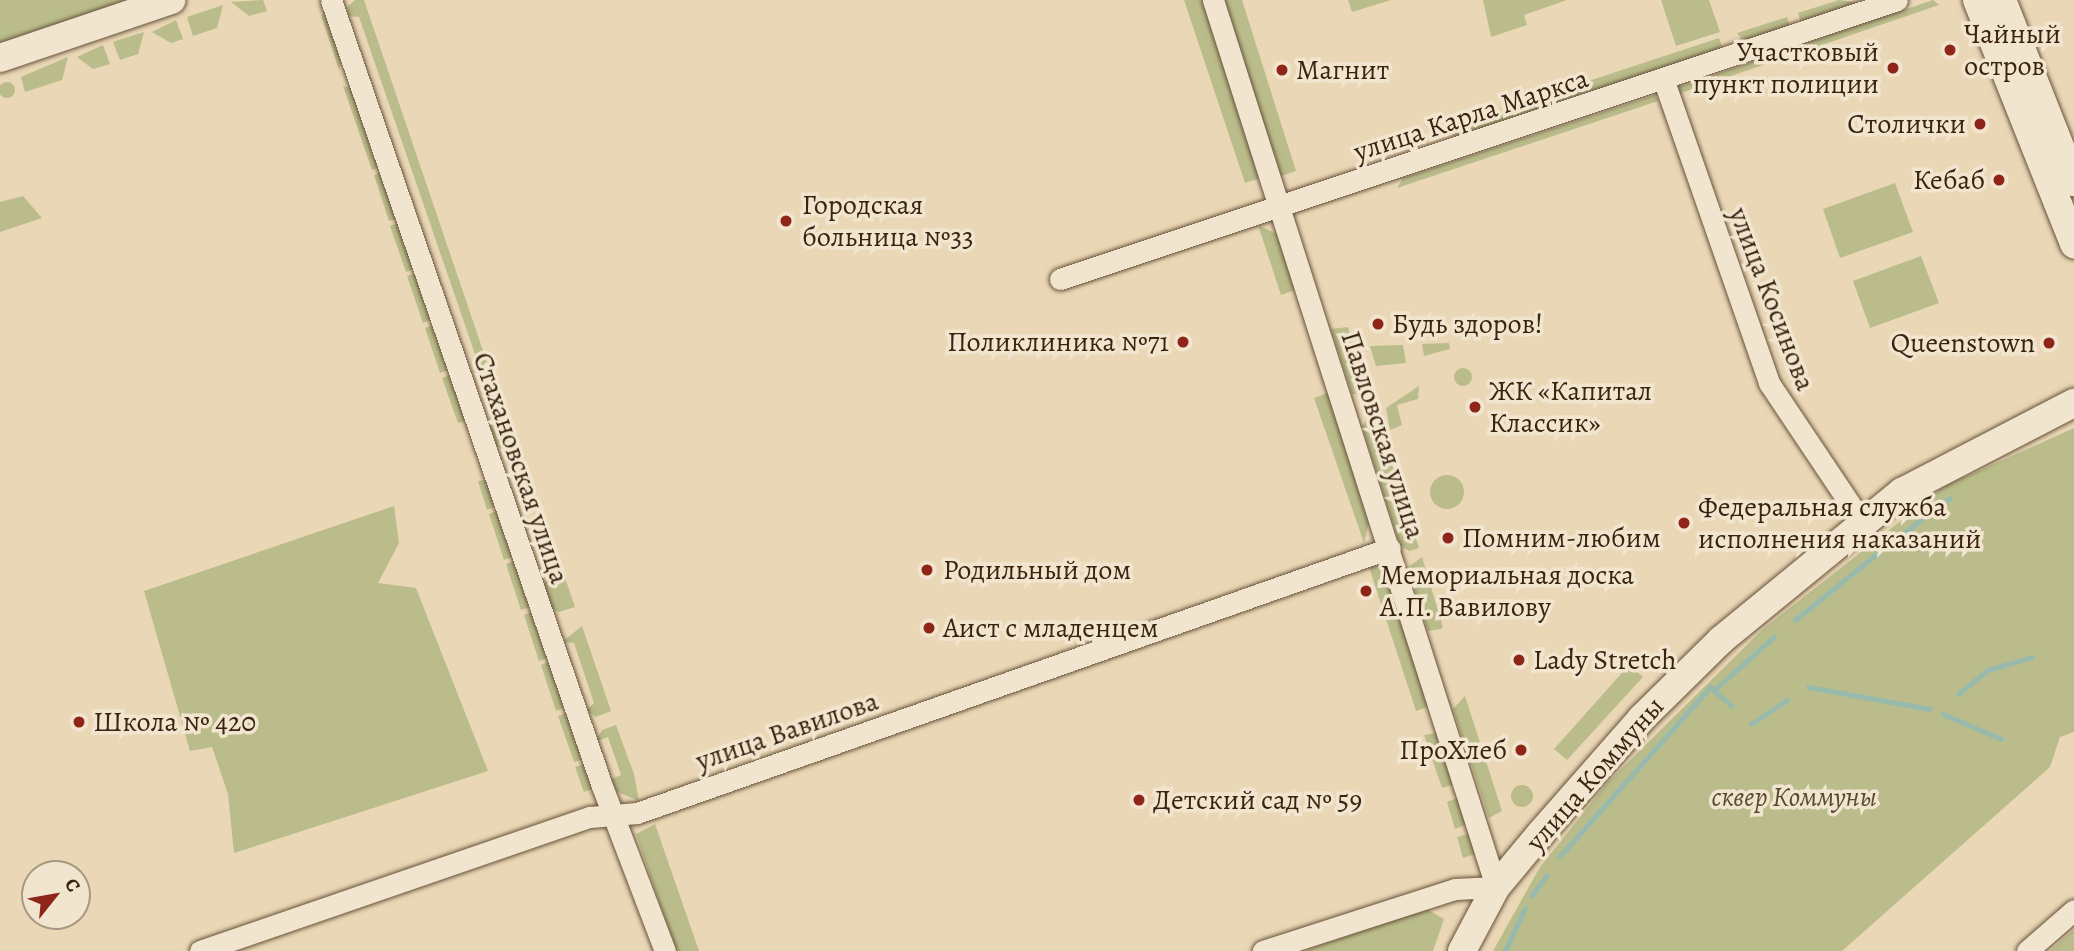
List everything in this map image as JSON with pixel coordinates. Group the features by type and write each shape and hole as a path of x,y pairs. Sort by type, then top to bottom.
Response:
{"street":[{"path":"0,58 171,0"},
{"name":"Стахановская улица","path":"331,0 665,951"},
{"name":"Павловская улица","path":"1213,0 1496,887"},
{"name":"улица Карла Маркса","path":"1060,279 1664,81 1897,0"},
{"path":"1977,0 2074,244"},
{"path":"2002,0 2074,182"},
{"name":"улица Косинова","path":"1664,81 1769,383 1862,522"},
{"name":"улица Коммуны","path":"1462,951 1496,887 1668,690 1862,522 1936,470 2074,403"},
{"name":"улица Вавилова","path":"200,951 614,812 637,813 1390,548"},
{"path":"1262,951 1439,894 1496,887"},
{"path":"2027,951 2074,910"}],"green space":[{"path":"0,0 132,0 0,44"},
{"path":"263,0 267,11 249,16 231,2"},
{"path":"355,0 364,0 517,451 511,453 495,445 489,427 497,418 359,17 349,16 347,7"},
{"path":"1184,0 1202,0 1260,178 1245,183"},
{"path":"1224,0 1242,0 1296,171 1281,176"},
{"path":"1348,0 1391,0 1352,12"},
{"path":"1483,0 1567,0 1524,15 1527,25 1491,37"},
{"path":"1661,0 1709,0 1720,32 1676,46"},
{"path":"1839,0 1863,3 1801,23 1798,13"},
{"path":"1933,0 1939,5 1678,94 1676,88"},
{"path":"223,5 217,28 193,36 187,17"},
{"path":"326,13 341,61 339,70 321,15"},
{"path":"1787,17 1790,27 1743,41 1737,33"},
{"path":"176,20 183,39 171,43 152,32"},
{"path":"144,32 138,54 120,60 113,42"},
{"path":"1719,38 1723,49 1457,137 1440,130"},
{"path":"103,45 110,64 93,69 77,57"},
{"path":"68,57 62,80 25,92 21,77"},
{"path":"4,82 10,82 15,90 13,96 4,98 -1,93 -1,87"},
{"path":"343,86 351,88 379,168 372,170"},
{"path":"1655,95 1658,101 1397,188 1403,178"},
{"path":"381,173 396,219 389,221 374,175"},
{"path":"1895,183 1913,232 1840,258 1823,209"},
{"path":"23,196 42,218 0,232 0,202"},
{"path":"398,223 414,269 406,272 390,226"},
{"path":"1258,225 1277,234 1295,290 1281,295"},
{"path":"1921,256 1939,303 1870,328 1853,281"},
{"path":"415,273 432,320 423,323 407,276"},
{"path":"433,325 448,370 440,373 425,328"},
{"path":"1348,327 1369,393 1366,395 1352,394 1331,329"},
{"path":"1449,343 1450,349 1424,356 1422,344"},
{"path":"1403,345 1406,363 1376,366 1370,346"},
{"path":"1463,368 1471,373 1472,377 1467,385 1463,386 1455,381 1454,377 1459,369"},
{"path":"450,375 466,421 458,423 442,378"},
{"path":"1419,386 1418,399 1397,405 1402,425 1390,430 1386,408"},
{"path":"1328,393 1369,522 1364,543 1314,398"},
{"path":"1375,410 1419,548 1409,551 1400,545 1362,426"},
{"name":"сквер Коммуны","path":"2074,428 2074,732 2060,737 2050,767 1842,951 1493,951 1540,867 1608,782 1763,629 1945,486"},
{"path":"1447,475 1459,480 1464,492 1459,504 1447,509 1435,504 1430,492 1435,480"},
{"path":"486,480 495,507 487,510 478,481"},
{"path":"394,506 399,543 378,583 416,588 488,771 234,853 228,794 212,747 190,751 144,591"},
{"path":"496,511 512,557 504,560 489,514"},
{"path":"1422,557 1443,627 1441,629 1428,631 1408,567"},
{"path":"514,561 530,607 521,610 506,564"},
{"path":"1368,564 1383,566 1430,706 1416,711"},
{"path":"562,569 575,607 559,612 551,608 542,584"},
{"path":"531,612 547,658 539,661 524,615"},
{"path":"582,626 611,711 596,717 586,710 594,703 574,643 562,642"},
{"path":"548,662 564,708 556,711 541,665"},
{"path":"1629,665 1643,677 1567,760 1554,749"},
{"path":"1465,696 1502,811 1489,818 1453,709"},
{"path":"566,713 582,760 574,762 558,716"},
{"path":"616,725 634,774 639,801 615,791 609,780 621,775 608,737 595,742 602,730"},
{"path":"1436,733 1456,784 1442,788 1424,735"},
{"path":"584,764 592,789 584,792 575,767"},
{"path":"1522,785 1530,788 1533,796 1530,804 1522,807 1514,804 1511,796 1514,788"},
{"path":"1460,797 1468,824 1455,829 1447,802"},
{"path":"655,824 699,951 676,951 636,834"},
{"path":"1471,833 1475,854 1463,858 1457,837"},
{"path":"1425,908 1444,919 1433,951 1305,951"},
{"path":"2074,930 2074,951 2050,951 2070,933"}],"waterway":[{"path":"1889,544 1950,498"},
{"path":"1795,620 1879,552"},
{"path":"1714,690 1774,637"},
{"path":"1958,694 1988,670 2032,657"},
{"path":"1560,856 1710,687 1732,706"},
{"path":"1808,687 1930,709"},
{"path":"1751,724 1787,700"},
{"path":"1943,714 2001,739"},
{"path":"1531,896 1547,875"},
{"path":"1505,951 1525,908"}],"place":[{"name":"Чайный остров","path":"1950,50"},
{"name":"Участковый пункт полиции","path":"1893,68"},
{"name":"Магнит","path":"1282,70"},
{"name":"Столички","path":"1980,124"},
{"name":"Кебаб","path":"1999,180"},
{"name":"Городская больница №33","path":"786,221"},
{"name":"Будь здоров!","path":"1378,324"},
{"name":"Поликлиника №71","path":"1183,342"},
{"name":"Queenstown","path":"2049,343"},
{"name":"ЖК «Капитал Классик»","path":"1475,407"},
{"name":"Федеральная служба исполнения наказаний","path":"1684,523"},
{"name":"Помним-любим","path":"1448,538"},
{"name":"Родильный дом","path":"927,570"},
{"name":"Мемориальная доска А.П. Вавилову","path":"1366,591"},
{"name":"Аист с младенцем","path":"929,628"},
{"name":"Lady Stretch","path":"1519,660"},
{"name":"Школа № 420","path":"79,722"},
{"name":"ПроХлеб","path":"1521,750"},
{"name":"Детский сад № 59","path":"1139,800"}]}
